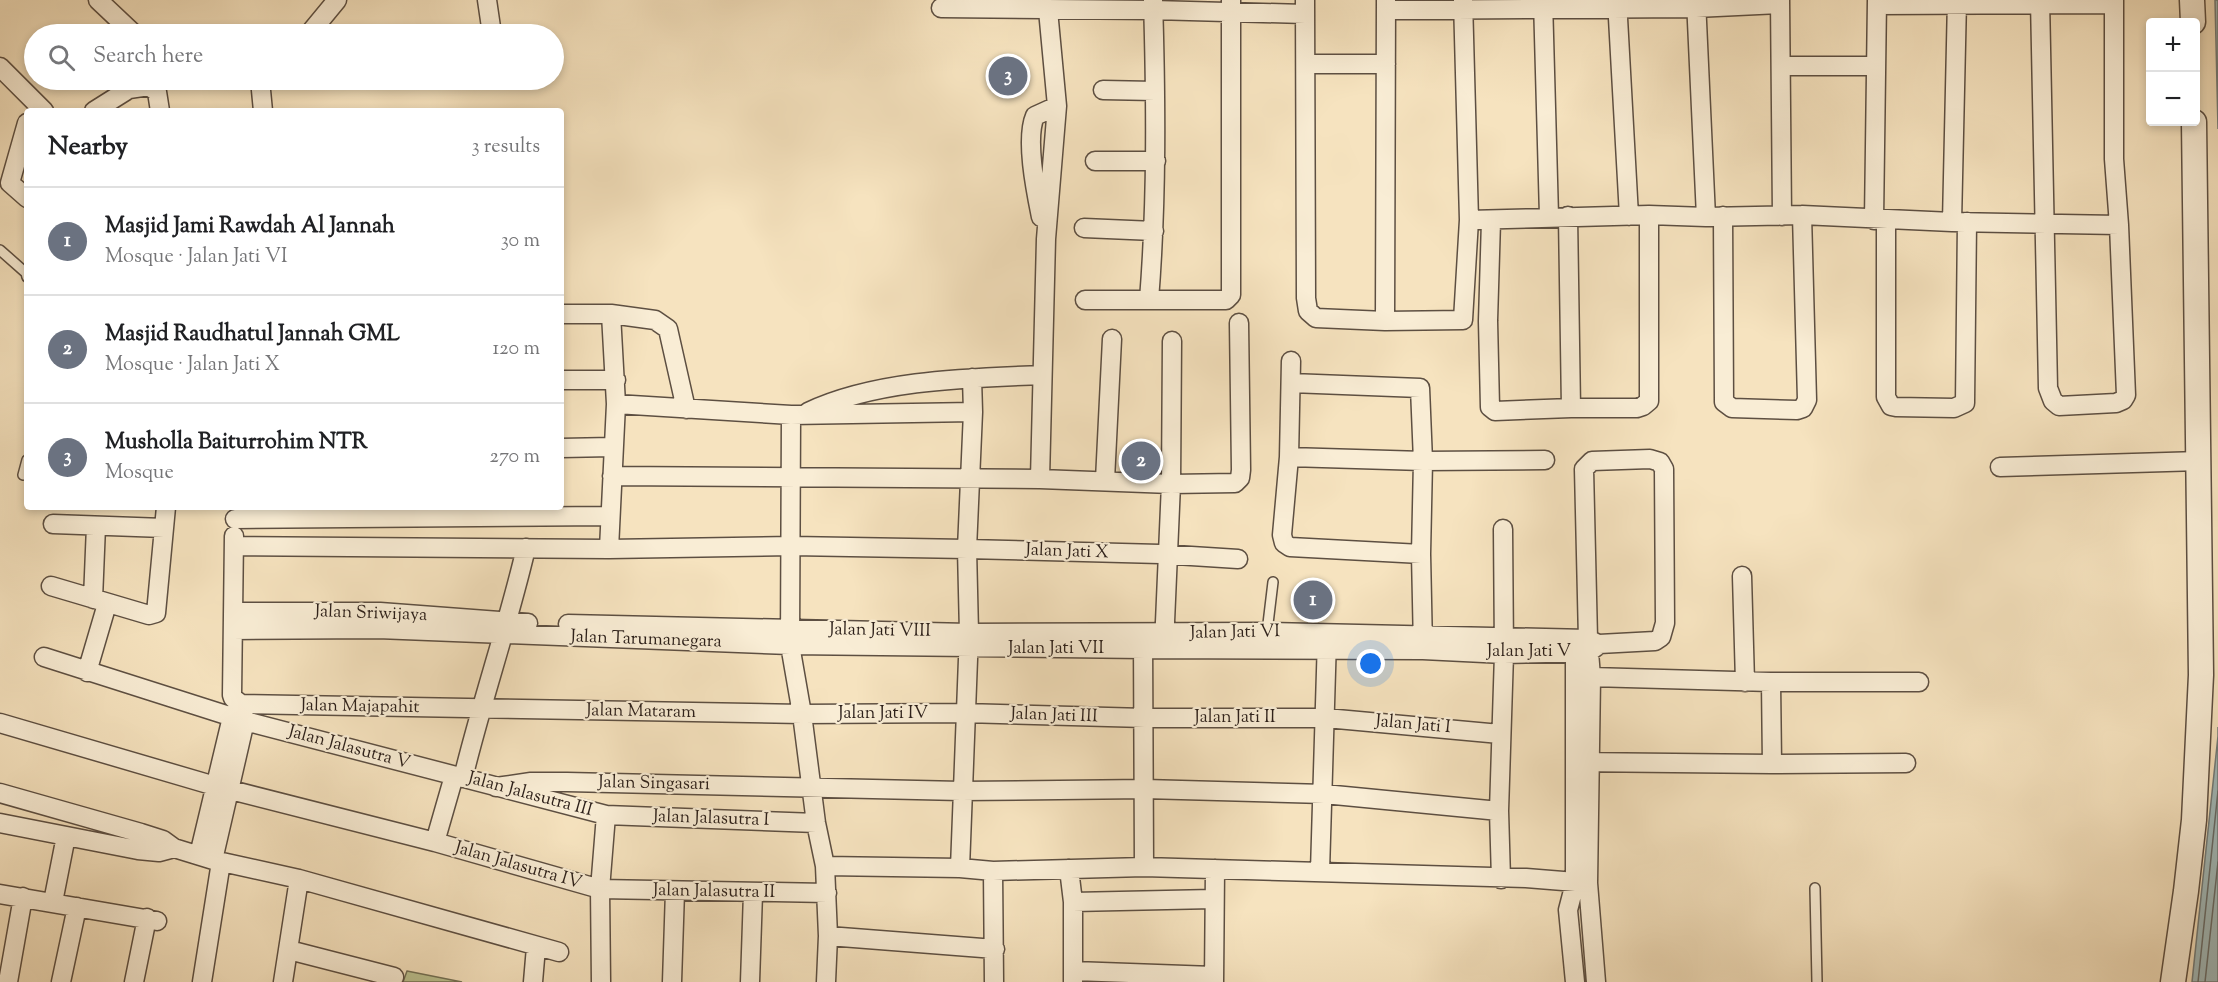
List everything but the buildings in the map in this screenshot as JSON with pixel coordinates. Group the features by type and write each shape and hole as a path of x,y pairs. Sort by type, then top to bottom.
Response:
{"street":[{"path":"98,0 123,24"},
{"path":"318,24 338,0"},
{"path":"487,0 491,24"},
{"path":"2192,0 2193,18"},
{"path":"1385,321 1386,5 1780,2 1782,216"},
{"path":"1957,2 1959,222 1965,403 1954,408 1896,407 1891,406 1886,397 1876,66 1877,2 1957,2 2040,2 2114,2 2114,159 2126,395 2123,400 2116,403 2059,405 2053,401 2048,388 2040,2"},
{"path":"941,8 992,5 1048,10 1073,4 1305,7 1307,64 1305,298 1308,311 1316,318 1488,321"},
{"path":"1543,4 1549,216"},
{"path":"1617,4 1629,216"},
{"path":"1696,4 1714,216 1724,402 1732,408 1797,410 1803,408 1807,400 1802,215"},
{"path":"1149,300 1156,161 1153,5"},
{"path":"1463,5 1469,220 1463,320"},
{"path":"1085,300 1226,300 1231,295 1231,6"},
{"path":"1040,479 1046,239 1057,106 1048,10"},
{"path":"1307,64 1386,64"},
{"path":"1782,66 1876,66"},
{"path":"0,67 36,107"},
{"path":"99,108 127,90"},
{"path":"154,90 159,108"},
{"path":"261,90 263,108"},
{"path":"1103,90 1155,91"},
{"path":"2172,982 2186,891 2198,765 2201,603 2194,126"},
{"path":"24,134 10,183 24,195"},
{"path":"1095,161 1156,161"},
{"path":"1491,221 1488,321 1490,407 1495,411 1637,408 1649,401 1649,215"},
{"path":"1469,220 1491,221 1549,216 1802,215 1880,220 2119,225"},
{"path":"1568,216 1571,408"},
{"path":"1084,228 1154,231"},
{"path":"564,314 611,314 655,320 668,329 686,409"},
{"path":"609,549 612,447 616,404 611,314"},
{"path":"612,476 1040,479 1223,485 1235,483 1239,478 1239,322"},
{"path":"1105,480 1112,339"},
{"path":"1164,641 1171,484 1172,341"},
{"path":"1291,361 1289,457 1282,535 1284,543 1290,547 1421,554"},
{"path":"797,415 832,401 913,385 972,378 1041,375"},
{"path":"960,868 968,640 967,549 974,412 972,378"},
{"path":"564,380 616,380"},
{"path":"1291,383 1420,388 1423,460 1421,554 1423,643"},
{"path":"616,404 797,415 974,412"},
{"path":"797,415 791,476 790,637 828,893 826,982"},
{"path":"564,448 612,447"},
{"path":"1289,457 1545,460"},
{"name":"Jalan Jati V","path":"1327,642 1588,647 1655,641 1661,637 1665,623 1664,469 1660,462 1650,459 1592,461 1584,469 1588,647"},
{"path":"2001,467 2200,461"},
{"path":"51,586 149,615 156,613 166,510"},
{"path":"202,982 211,859 222,788 239,714 232,695 236,513 437,512 610,516"},
{"path":"54,524 164,528"},
{"path":"87,672 100,601 96,526"},
{"path":"1501,879 1499,811 1503,529"},
{"name":"Jalan Jati X","path":"234,546 609,549 792,546 967,549 1238,559"},
{"path":"435,842 480,710 505,629 526,548"},
{"path":"1742,576 1745,681"},
{"name":"Jalan Sriwijaya","path":"233,621 380,612 505,629"},
{"name":"Jalan Tarumanegara","path":"505,629 790,637"},
{"name":"Jalan Jati VI","path":"1164,641 1267,632 1327,642"},
{"name":"Jalan Jati VIII","path":"790,637 968,640"},
{"name":"Jalan Jati VII","path":"968,640 1144,641"},
{"path":"1144,641 1144,867"},
{"name":"Jalan Jati VI","path":"1144,641 1327,642"},
{"path":"1320,871 1327,642"},
{"path":"1583,761 1591,677 1588,647"},
{"path":"1588,647 1581,883 1596,982"},
{"path":"44,657 87,672 239,714"},
{"path":"1591,677 1771,682 1919,682"},
{"path":"1771,682 1772,765"},
{"name":"Jalan Majapahit","path":"239,714 480,710"},
{"name":"Jalan Mataram","path":"480,710 802,714"},
{"name":"Jalan Jati IV","path":"802,714 964,713"},
{"name":"Jalan Jati III","path":"964,713 1145,718"},
{"name":"Jalan Jalasutra V","path":"239,714 458,777"},
{"name":"Jalan Jati II","path":"1145,718 1326,718"},
{"name":"Jalan Jati I","path":"1326,718 1500,734"},
{"name":"Jalan Jalasutra IV","path":"0,723 222,788 435,842 600,889"},
{"path":"1583,761 1772,765 1906,763"},
{"name":"Jalan Jalasutra III","path":"458,777 606,815"},
{"name":"Jalan Singasari","path":"496,787 531,782 567,782 961,791 1145,789 1324,794 1499,811"},
{"path":"0,793 163,840 174,848 211,859 299,879 558,952"},
{"path":"601,982 600,889 606,815"},
{"name":"Jalan Jalasutra I","path":"606,815 816,823"},
{"path":"0,823 138,850 159,852 174,848"},
{"path":"53,902 66,836"},
{"path":"825,866 960,868 993,871 1144,867 1526,878 1581,883"},
{"path":"1069,869 1073,902 1073,976 1214,979 1215,869"},
{"path":"993,871 994,982"},
{"path":"283,982 299,879"},
{"path":"1575,982 1568,910 1581,883"},
{"name":"Jalan Jalasutra II","path":"600,889 828,893"},
{"path":"672,982 675,891"},
{"path":"750,982 753,893"},
{"path":"0,894 152,920 134,982"},
{"path":"8,982 23,897"},
{"path":"1073,902 1213,899"},
{"path":"61,982 77,907"},
{"path":"828,936 995,949"},
{"path":"532,982 536,947"},
{"path":"289,950 352,975 394,977"}],"lane":[{"path":"0,250 24,271"},
{"path":"1267,632 1273,582"},
{"path":"1815,888 1816,982"}],"green space":[{"path":"407,971 462,982 403,982"}],"water":[{"path":"2215,0 2218,0 2218,129"},
{"path":"2218,736 2218,982 2192,982"}],"place":[{"name":"Musholla Baiturrohim NTR","path":"1008,76"},
{"name":"Masjid Raudhatul Jannah GML","path":"1141,461"},
{"name":"Masjid Jami Rawdah Al Jannah","path":"1313,600"}]}
